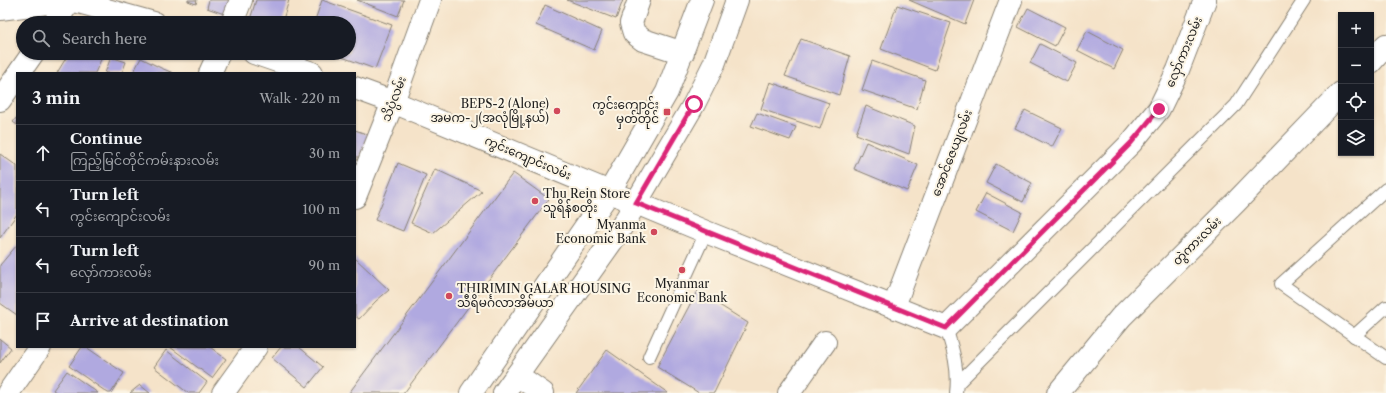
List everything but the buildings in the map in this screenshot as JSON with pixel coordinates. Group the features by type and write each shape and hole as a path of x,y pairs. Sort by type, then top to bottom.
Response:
{"street":[{"path":"0,9 70,0 128,16"},
{"path":"59,16 70,0"},
{"path":"235,16 241,0"},
{"name":"သိပ္ပံလမ်း","path":"356,194 393,102 430,0"},
{"path":"639,0 631,23 634,33 643,40 683,53"},
{"path":"471,393 610,191 667,92 702,0"},
{"path":"504,393 617,234 636,203 694,104 714,64 737,0"},
{"name":"အောင်ဇေယျလမ်း","path":"894,306 1011,0"},
{"name":"လှော်ကားလမ်း","path":"946,328 1131,143 1159,109 1178,70 1205,0"},
{"path":"1374,59 1386,46"},
{"path":"20,72 28,60"},
{"path":"210,72 216,60"},
{"path":"274,60 309,72"},
{"path":"0,100 16,77"},
{"name":"ကွင်းကျောင်းလမ်း","path":"356,88 393,102 610,191 706,232 946,328"},
{"name":"တွဲကားလမ်း","path":"1058,393 1121,317 1236,202 1338,96"},
{"path":"789,393 825,342"},
{"path":"8,393 39,348"},
{"path":"223,393 255,348"},
{"path":"517,375 543,393"}],"lane":[{"path":"957,388 1236,105 1304,0"},
{"path":"1386,190 1281,284 1386,358"},
{"path":"649,357 706,232"},
{"path":"1354,336 1386,307"},
{"path":"946,328 955,355 957,388"}],"place":[{"name":"BEPS-2 (Alone) အမက-၂(အလုံမြို့နယ်)","path":"557,111"},
{"name":"ကွင်းကျောင်း မှတ်တိုင်","path":"667,112"},
{"name":"Thu Rein Store သူရိန်စတိုး","path":"535,201"},
{"name":"Myanma Economic Bank","path":"654,232"},
{"name":"Myanmar Economic Bank","path":"682,270"},
{"name":"THIRIMIN GALAR HOUSING သီရိမင်္ဂလာအိမ်ယာ","path":"449,296"}],"route":[{"path":"694,104 636,203 946,328 1131,143 1159,109"}]}
